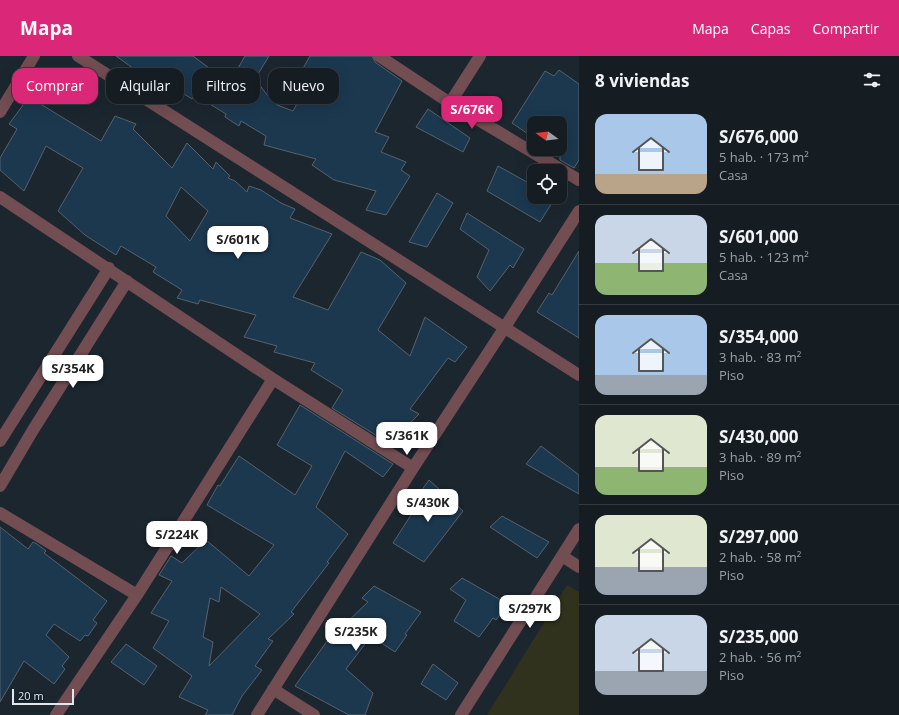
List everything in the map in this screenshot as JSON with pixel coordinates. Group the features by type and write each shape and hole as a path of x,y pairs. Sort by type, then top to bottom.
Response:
{"street":[{"path":"0,112 34,56"},
{"path":"78,56 579,375"},
{"path":"379,56 450,103 579,180"},
{"path":"450,103 480,56"},
{"path":"0,196 273,379 413,468"},
{"path":"257,715 413,468 579,211"},
{"path":"0,441 109,268"},
{"path":"0,486 33,430 127,281"},
{"path":"56,715 137,595 273,379"},
{"path":"0,513 137,595"},
{"path":"461,715 579,529"},
{"path":"562,556 579,567"},
{"path":"273,690 314,715"}],"green space":[{"path":"567,585 579,592 579,715 487,715"}],"building":[{"path":"116,56 193,56 209,68 192,68 192,99 184,94 184,68 133,68"},
{"path":"245,56 269,56 260,71 260,68 238,68"},
{"path":"310,56 372,56 375,62 402,81 375,132 389,137 381,152 406,162 401,170 410,176 386,215 366,210 376,191 334,180 312,165 316,159 264,145 266,136 241,121 239,126 225,117 226,114 210,104 260,104 260,86 268,96 268,104 276,104 293,111 297,104 339,104 339,68 303,68"},
{"path":"559,70 579,84 579,160 574,168 560,160 560,156 567,156 567,116 527,116 527,133 512,123 545,71 554,76"},
{"path":"24,104 40,104 101,141 115,116 136,124 133,129 172,168 187,143 213,169 216,162 230,176 228,178 235,181 247,192 249,186 261,190 281,203 295,209 290,218 332,234 293,297 328,310 361,252 380,260 406,283 378,330 410,356 425,317 467,347 455,362 448,358 410,409 419,414 390,444 332,408 343,390 311,370 315,363 274,352 277,346 244,337 256,315 200,300 198,304 177,298 182,290 153,272 156,267 121,246 116,255 85,235 58,211 83,168 46,146 24,191 0,170 0,158 17,129 9,124","holes":["181,187 208,211 190,241 166,216"]},
{"path":"428,109 470,138 463,152 416,127"},
{"path":"498,166 527,182 527,204 551,204 540,222 487,191"},
{"path":"437,193 453,203 427,247 409,242"},
{"path":"467,213 524,249 513,268 510,265 490,291 477,277 489,250 460,229"},
{"path":"579,251 579,338 537,312 549,293 552,295"},
{"path":"300,405 393,464 383,477 345,451 316,507 348,534 327,562 329,563 291,612 294,614 268,639 273,641 255,666 262,670 242,696 232,715 205,715 208,710 179,697 192,676 153,648 169,621 151,613 172,581 159,575 171,556 182,563 206,540 249,576 274,545 207,505 218,485 220,486 239,456 295,495 312,466 277,445","holes":["221,587 260,614 209,666 213,642 203,637 210,598 219,602"]},
{"path":"541,446 579,475 579,494 526,464"},
{"path":"429,480 463,511 424,562 393,543 420,501 416,498"},
{"path":"502,516 549,542 537,558 490,527"},
{"path":"0,527 28,549 33,542 37,544 46,551 44,553 107,601 93,620 97,623 88,636 85,635 80,641 54,624 46,635 69,657 62,666 65,669 54,684 24,661 0,702"},
{"path":"462,578 508,604 496,620 493,618 479,637 454,621 466,600 450,589"},
{"path":"374,586 421,612 405,634 407,635 395,652 371,636 346,669 373,693 365,715 349,715 295,686 340,623 344,625 368,602 362,598"},
{"path":"126,644 157,666 144,685 111,662"},
{"path":"433,664 458,683 446,700 421,684"}]}
